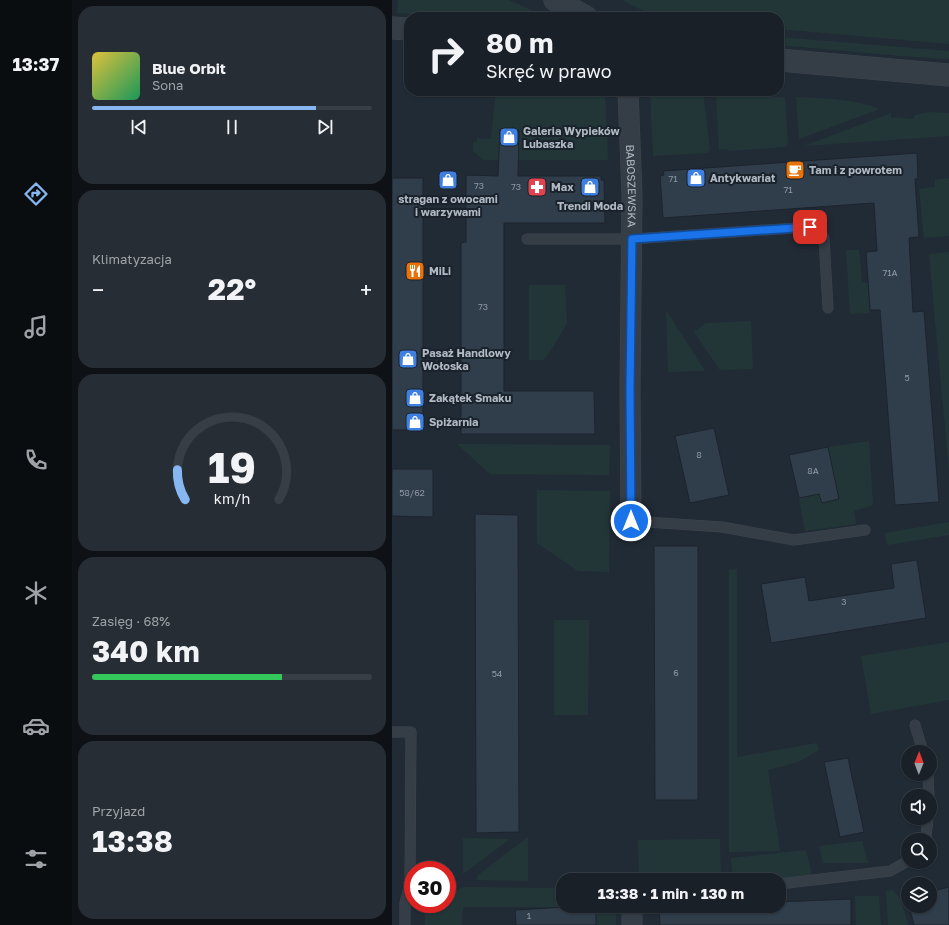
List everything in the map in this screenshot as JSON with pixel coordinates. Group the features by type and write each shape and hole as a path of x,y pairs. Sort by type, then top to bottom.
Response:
{"street":[{"path":"555,0 577,12"},
{"path":"392,28 404,29"},
{"path":"784,60 949,75"},
{"name":"BABOSZEWSKA","path":"628,96 632,163 630,389 631,521"},
{"path":"632,913 632,925"}],"lane":[{"path":"527,239 632,239 810,227 821,232 824,238 828,308"},
{"path":"631,521 722,527 794,540 865,530"},
{"path":"916,725 921,745"},
{"path":"392,732 411,732 410,882 405,903 405,925"},
{"path":"786,883 890,871 901,865"}],"shaded area":[{"path":"398,0 509,0 535,12 404,12 404,14 397,13"},
{"path":"623,0 949,0 949,44 784,29 784,12 647,12"},
{"path":"784,37 949,51 949,59 784,45"},
{"path":"495,96 605,96 608,160 483,160 473,151 474,141 477,142 477,138 491,139"},
{"path":"650,96 704,96 710,150 707,153 653,156"},
{"path":"716,96 768,96 785,98 788,143 785,147 730,151 726,149 719,150"},
{"path":"796,97 849,101 880,109 799,139"},
{"path":"929,112 949,113 949,136 804,146 891,113 891,117 913,119 915,115"},
{"path":"949,178 949,236 924,238 919,189 935,187 935,180"},
{"path":"846,250 859,250 862,282 868,283 869,313 850,314"},
{"path":"949,252 949,471 929,254"},
{"path":"529,285 565,285 567,323 550,352 543,360 529,360"},
{"path":"666,310 705,371 668,372"},
{"path":"751,321 753,369 720,370 694,332 706,323"},
{"path":"869,441 873,505 854,511 856,524 805,531 799,498 819,494 822,503 839,499 828,447"},
{"path":"457,444 610,445 609,475 490,474"},
{"path":"537,490 610,491 609,572 578,571 537,543"},
{"path":"949,522 949,535 887,545 885,533"},
{"path":"737,569 737,757 817,743 819,750 798,762 768,770 780,851 729,852 729,570"},
{"path":"554,620 589,620 588,715 554,715"},
{"path":"949,642 949,700 871,714 861,656"},
{"path":"528,837 528,881 477,880 478,875"},
{"path":"463,838 510,839 463,874"},
{"path":"720,839 721,873 639,873 638,840"},
{"path":"862,841 868,863 823,863 819,846"},
{"path":"806,850 812,876 786,879 786,873 732,873 731,858"},
{"path":"463,887 556,888 556,907 463,907 462,925 425,925 425,913 456,913 456,891"},
{"path":"893,890 901,900 901,913 905,913 908,925 888,925 886,891"},
{"path":"855,896 879,896 881,925 856,925"},
{"path":"596,913 616,913 616,925 596,925"}],"building":[{"path":"500,129 519,130 518,176 601,176 601,180 604,180 605,223 504,223 504,391 594,391 595,434 461,434 461,243 466,242 466,175 498,176"},
{"path":"917,153 918,179 915,179 919,237 909,238 913,312 924,311 939,502 895,505 880,310 870,310 866,252 877,251 874,203 663,218 660,176 664,175 663,171"},
{"name":"Pasaż Handlowy Wołoska","path":"392,178 423,178 423,430 392,430"},
{"path":"714,428 729,495 690,503 675,436"},
{"path":"828,447 839,499 822,503 819,494 799,498 789,455"},
{"path":"392,469 433,469 433,517 392,516"},
{"path":"475,514 518,515 519,832 476,833"},
{"path":"654,546 698,546 698,800 655,800"},
{"path":"917,560 926,618 771,643 761,584 805,577 809,601 894,588 891,564"},
{"path":"848,758 864,832 840,837 824,762"},
{"path":"949,887 949,925 914,925 911,913 937,913 937,890"},
{"path":"851,899 851,925 660,925 659,913 786,913 786,902"},
{"path":"556,908 556,913 596,913 596,925 516,925 515,910"}],"place":[{"name":"Galeria Wypieków Lubaszka","path":"509,137"},
{"name":"Tam i z powrotem","path":"795,170"},
{"name":"Antykwariat","path":"696,178"},
{"name":"stragan z owocami i warzywami","path":"448,180"},
{"name":"Max","path":"537,187"},
{"name":"Trendi Moda","path":"590,187"},
{"name":"MiLi","path":"415,271"},
{"name":"Pasaż Handlowy Wołoska","path":"408,359"},
{"name":"Zakątek Smaku","path":"415,398"},
{"name":"Spiżarnia","path":"415,422"}],"route":[{"path":"631,521 630,389 632,239 810,227"}]}
